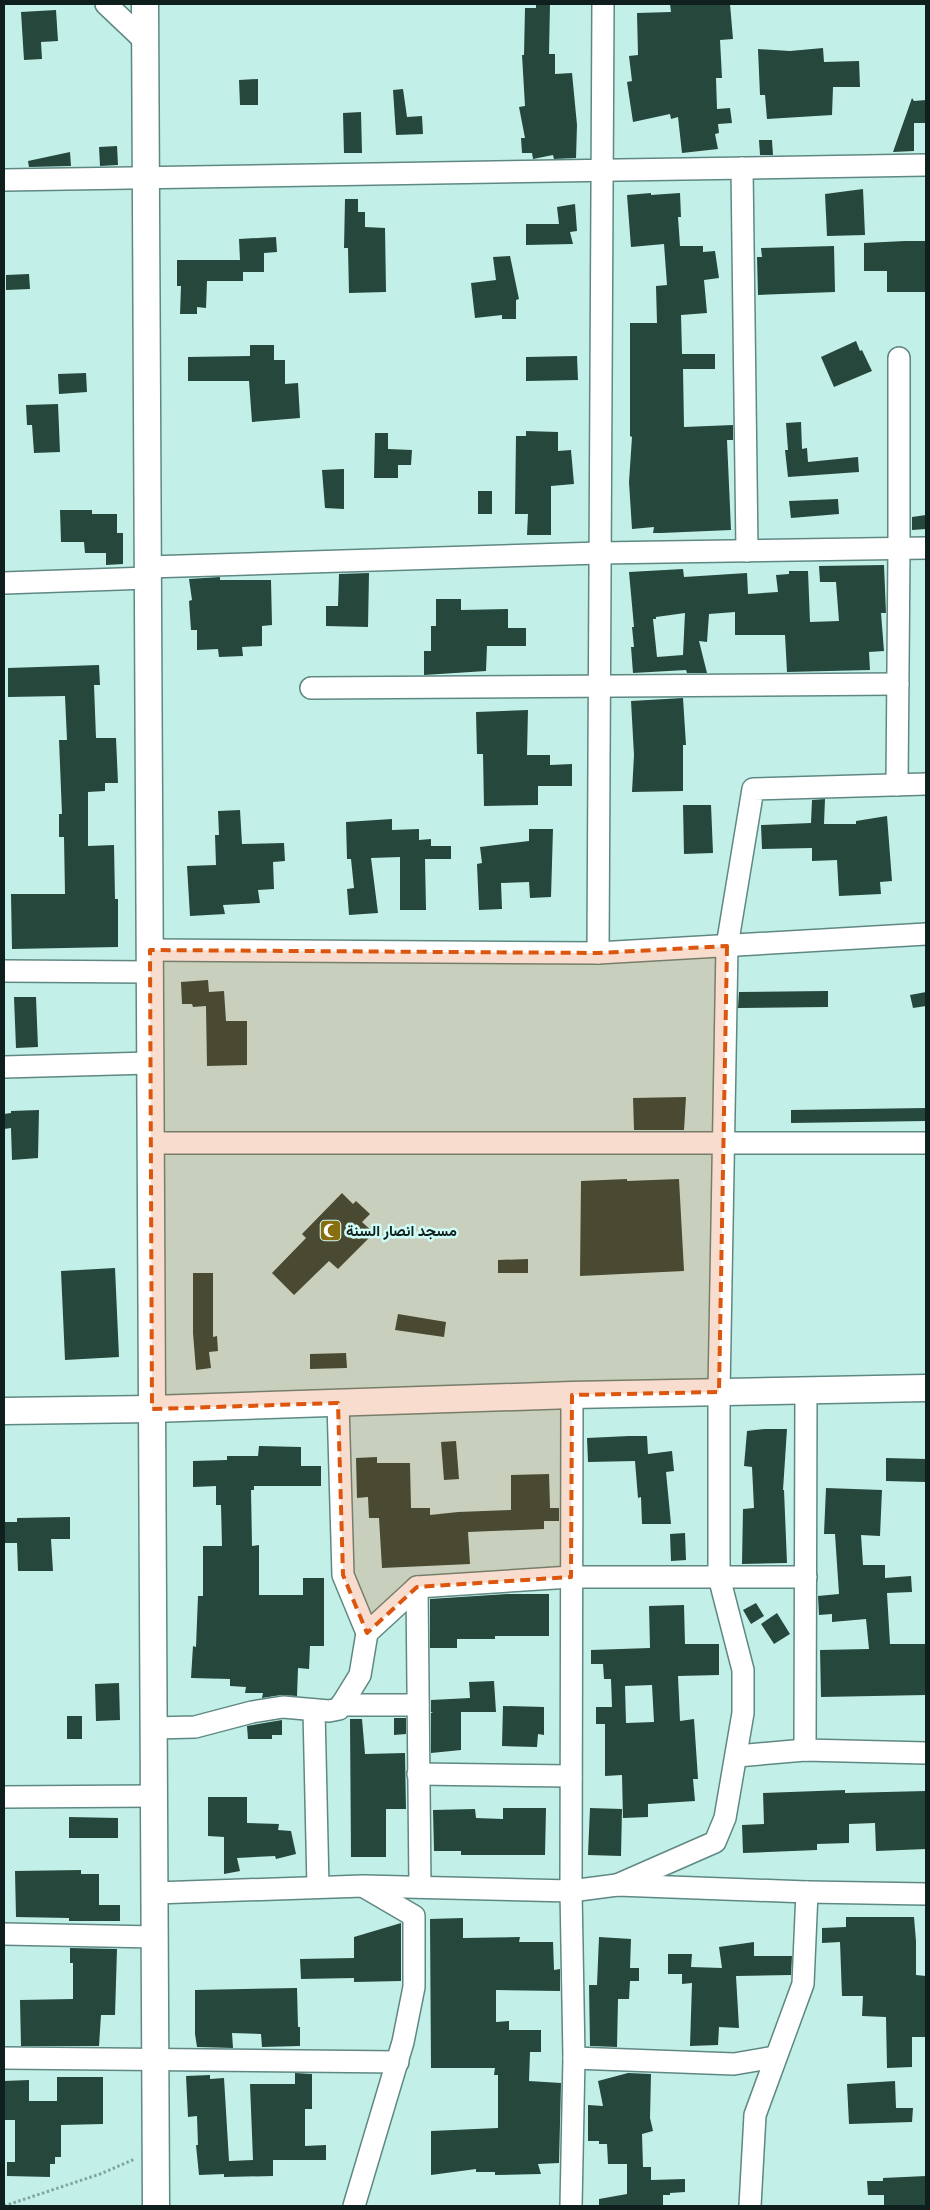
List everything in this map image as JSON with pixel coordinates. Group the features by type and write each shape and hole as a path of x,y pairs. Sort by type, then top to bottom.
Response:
{"street":[{"path":"106,4 145,41"},
{"path":"145,4 156,2206"},
{"path":"598,953 603,4"},
{"path":"4,180 926,165"},
{"path":"742,168 747,551"},
{"path":"897,785 899,358"},
{"path":"4,583 148,572 600,553 926,548"},
{"path":"311,688 898,684"},
{"path":"617,1885 715,1842 725,1818 743,1713 743,1670 719,1577 719,1392 727,946 753,789 926,784"},
{"path":"4,972 150,961 598,953 926,934"},
{"path":"4,1067 150,1063"},
{"path":"151,1142 926,1143"},
{"path":"4,1410 152,1409 572,1395 926,1388"},
{"path":"805,1750 806,1391"},
{"path":"571,2206 574,2058 571,1891 572,1395"},
{"path":"154,1728 195,1727 252,1712 283,1707 329,1711 339,1709 360,1675 367,1634 343,1575 338,1403"},
{"path":"367,1634 417,1587 572,1578 806,1577"},
{"path":"417,1587 420,1888"},
{"path":"341,1705 418,1705"},
{"path":"314,1710 318,1888"},
{"path":"737,1756 805,1750 926,1753"},
{"path":"418,1774 571,1776"},
{"path":"4,1797 154,1796"},
{"path":"155,1893 363,1886 571,1891 617,1885 926,1894"},
{"path":"354,2206 398,2062 414,1987 414,1916 363,1886"},
{"path":"750,2206 755,2115 803,1984 807,1892"},
{"path":"4,1934 155,1937"},
{"path":"574,2058 734,2064 775,2057"},
{"path":"4,2058 398,2062"}],"path":[{"path":"4,2206 100,2174 156,2150"}],"highlighted area":[{"path":"727,946 719,1392 572,1395 571,1577 417,1587 367,1633 343,1575 338,1403 152,1409 150,950 598,953"}],"building":[{"path":"536,4 550,4 549,54 555,54 555,74 572,73 577,125 576,158 554,159 553,155 533,159 532,153 522,153 521,138 525,138 519,107 525,106 522,55 524,55 525,8 536,8"},
{"path":"670,4 730,4 733,39 720,40 722,78 716,78 717,109 730,108 732,123 718,124 719,133 715,134 718,149 682,153 678,117 671,119 670,114 633,122 627,82 632,81 629,56 638,55 637,13 671,12"},
{"path":"56,10 58,41 41,42 42,59 24,60 21,12"},
{"path":"823,48 824,62 859,61 860,87 833,87 832,115 767,119 765,95 760,95 758,49 790,51"},
{"path":"258,79 258,105 240,105 239,80"},
{"path":"403,89 407,117 422,116 423,134 396,135 393,90"},
{"path":"912,98 914,101 926,100 926,123 914,123 914,151 893,152"},
{"path":"361,112 362,153 344,153 343,113"},
{"path":"759,140 772,140 773,155 760,155"},
{"path":"117,146 118,165 100,166 99,147"},
{"path":"70,152 71,166 29,167 28,161"},
{"path":"863,189 865,235 827,236 825,194"},
{"path":"651,193 651,195 680,193 681,217 678,217 680,246 703,246 703,252 715,251 719,278 704,280 707,313 681,315 682,354 715,354 715,369 683,369 684,427 733,425 733,440 727,440 731,530 653,533 654,527 632,529 629,482 632,437 630,436 630,323 657,323 656,286 667,285 664,244 631,247 627,195"},
{"path":"345,199 358,199 358,212 365,212 365,227 385,228 386,292 349,293 348,248 344,248"},
{"path":"575,204 577,231 570,232 573,244 526,245 526,224 559,224 557,207"},
{"path":"276,237 277,252 264,253 264,272 243,272 243,281 207,281 206,308 197,307 197,314 180,314 181,286 177,286 177,260 240,260 239,239"},
{"path":"926,241 926,292 887,292 887,271 864,271 864,243"},
{"path":"834,246 835,292 758,295 757,257 762,257 761,248"},
{"path":"510,256 519,299 516,300 516,319 502,319 502,315 475,318 471,283 496,280 493,257"},
{"path":"29,274 30,289 6,290 6,275"},
{"path":"856,341 872,371 834,387 821,357"},
{"path":"250,345 274,345 274,360 285,360 285,384 298,383 300,418 252,422 249,381 188,381 188,357 250,356"},
{"path":"577,356 578,380 526,381 526,357"},
{"path":"86,373 87,392 59,394 58,374"},
{"path":"58,404 60,452 34,453 32,425 27,425 26,405"},
{"path":"801,422 802,449 807,448 808,462 858,457 859,472 788,477 785,450 788,450 786,423"},
{"path":"526,431 558,432 558,451 571,450 574,484 551,486 551,535 527,535 528,514 515,514 516,436 526,436"},
{"path":"375,433 388,433 388,449 412,450 411,465 398,465 398,478 374,478"},
{"path":"344,469 344,509 325,508 322,470"},
{"path":"478,491 492,491 492,514 478,514"},
{"path":"838,499 839,514 791,518 789,501"},
{"path":"60,510 92,510 92,514 117,514 117,533 123,533 123,564 106,565 106,553 85,553 84,542 61,542"},
{"path":"926,515 926,529 912,530 912,517"},
{"path":"884,565 886,613 881,613 884,651 869,652 870,670 787,672 785,635 735,635 735,612 709,614 707,642 699,641 707,673 687,673 686,670 633,673 631,647 634,647 632,627 634,627 629,572 683,569 684,577 747,573 748,594 778,592 776,575 789,574 789,571 808,571 810,622 839,621 836,582 820,582 819,566","holes":["685,613 683,655 657,657 653,619"]},
{"path":"369,573 368,627 326,626 326,606 338,606 339,574"},
{"path":"220,577 220,580 271,580 272,625 262,626 262,646 242,647 243,656 219,657 218,649 197,650 197,630 191,630 189,601 192,600 189,579"},
{"path":"436,599 461,599 461,610 508,609 508,628 526,628 526,646 487,646 486,671 424,675 424,651 431,651 431,626 436,626"},
{"path":"99,665 100,685 94,685 96,738 116,738 118,783 105,783 105,791 88,792 88,846 114,845 115,899 118,899 118,947 12,949 11,894 65,894 64,837 59,837 59,814 62,814 59,740 67,740 65,696 8,697 8,668"},
{"path":"683,698 686,745 683,745 683,791 632,792 634,755 631,701"},
{"path":"528,710 527,755 550,755 550,765 572,764 572,786 538,786 538,805 484,806 483,754 477,754 476,712"},
{"path":"825,799 824,824 856,824 856,821 887,816 892,881 880,882 881,894 839,896 837,860 812,861 812,848 762,849 761,825 811,823 812,800"},
{"path":"683,805 711,805 713,853 684,854"},
{"path":"240,810 242,844 284,843 285,861 273,862 274,889 258,890 260,903 223,905 225,914 190,916 187,866 216,865 215,835 219,835 218,811"},
{"path":"392,819 392,830 419,829 419,840 431,839 431,846 451,846 451,859 425,859 426,910 400,910 400,857 371,858 378,913 349,915 347,889 354,888 351,859 347,859 346,822"},
{"path":"529,829 553,829 551,897 530,898 529,882 501,883 502,909 479,910 477,864 482,863 480,847 529,841"},
{"path":"208,980 209,992 224,991 226,1021 247,1021 247,1065 207,1066 206,1006 193,1007 192,1004 182,1004 181,982"},
{"path":"828,991 828,1007 738,1008 739,992"},
{"path":"926,992 926,1006 913,1008 910,995"},
{"path":"14,997 36,997 38,1047 16,1048"},
{"path":"686,1097 684,1130 634,1130 633,1098"},
{"path":"926,1108 926,1121 791,1123 791,1110"},
{"path":"39,1110 38,1158 12,1160 11,1128 4,1129 4,1114 11,1113 11,1111"},
{"path":"627,1179 627,1181 679,1179 684,1271 580,1276 581,1181"},
{"path":"342,1193 353,1204 356,1201 370,1214 362,1222 374,1233 338,1269 329,1261 294,1295 272,1273 306,1238 302,1234"},
{"path":"528,1259 528,1273 498,1273 498,1260"},
{"path":"115,1268 119,1357 65,1360 61,1271"},
{"path":"193,1273 213,1273 213,1337 217,1336 218,1351 209,1352 211,1368 196,1370 193,1333"},
{"path":"398,1314 446,1322 444,1337 395,1330"},
{"path":"346,1353 347,1368 310,1369 310,1354"},
{"path":"787,1429 783,1490 787,1563 742,1564 743,1509 754,1508 752,1467 744,1466 747,1431"},
{"path":"647,1436 648,1454 672,1451 674,1471 666,1472 671,1524 642,1524 641,1497 638,1498 635,1461 588,1462 587,1438"},
{"path":"456,1441 459,1479 444,1480 441,1442"},
{"path":"259,1446 301,1447 301,1466 321,1466 321,1486 254,1486 254,1490 251,1490 252,1546 259,1545 259,1595 303,1595 303,1578 324,1578 324,1646 310,1646 309,1669 298,1668 297,1696 281,1695 262,1698 263,1693 245,1693 246,1687 230,1686 230,1679 191,1678 193,1646 196,1647 198,1596 203,1596 203,1546 222,1546 221,1505 216,1505 216,1486 193,1487 193,1461 227,1460 227,1456 258,1456"},
{"path":"377,1457 377,1463 410,1463 411,1508 430,1508 430,1515 511,1510 511,1475 549,1474 550,1508 559,1508 559,1521 544,1521 544,1529 468,1532 470,1564 382,1568 379,1518 369,1518 368,1497 357,1498 356,1458"},
{"path":"886,1458 926,1459 926,1482 886,1481"},
{"path":"826,1488 882,1490 880,1536 861,1535 863,1565 885,1565 885,1578 911,1576 912,1592 887,1593 890,1644 926,1644 926,1695 821,1697 820,1650 869,1649 866,1619 832,1622 832,1614 819,1615 818,1596 839,1594 835,1534 824,1534"},
{"path":"70,1517 70,1539 51,1539 53,1571 18,1571 17,1543 4,1543 4,1522 17,1522 17,1518"},
{"path":"685,1533 686,1560 671,1561 670,1534"},
{"path":"507,1594 549,1594 549,1636 495,1636 495,1639 457,1639 457,1648 430,1648 430,1599"},
{"path":"756,1603 764,1616 751,1624 743,1610"},
{"path":"684,1605 685,1644 719,1644 719,1675 678,1676 680,1721 694,1719 698,1779 693,1779 695,1801 648,1804 648,1817 623,1818 622,1775 605,1776 605,1724 596,1724 596,1707 612,1707 611,1679 604,1679 603,1664 591,1664 591,1650 650,1648 649,1606","holes":["652,1685 654,1722 626,1723 625,1686"]},
{"path":"777,1613 790,1634 774,1644 761,1624"},
{"path":"494,1681 496,1712 461,1712 461,1750 431,1753 431,1713 433,1712 431,1712 431,1700 470,1698 469,1682"},
{"path":"119,1683 120,1720 96,1721 95,1684"},
{"path":"503,1706 544,1707 544,1735 538,1734 537,1747 502,1746"},
{"path":"67,1716 82,1716 82,1739 67,1739"},
{"path":"394,1718 406,1718 406,1734 394,1735"},
{"path":"350,1719 362,1719 365,1754 405,1753 406,1809 386,1809 386,1857 351,1857"},
{"path":"282,1720 282,1735 272,1735 272,1739 248,1739 247,1726"},
{"path":"845,1790 845,1793 926,1791 926,1849 876,1851 875,1823 849,1824 849,1843 817,1844 817,1850 743,1853 742,1825 764,1824 763,1793"},
{"path":"208,1797 247,1797 247,1823 279,1824 278,1830 291,1831 296,1854 276,1859 275,1856 237,1858 240,1871 224,1874 224,1837 208,1836"},
{"path":"503,1808 546,1808 545,1855 461,1855 461,1851 434,1851 433,1810 475,1809 476,1818 503,1819"},
{"path":"590,1808 622,1809 621,1856 588,1855"},
{"path":"69,1817 118,1818 118,1838 69,1838"},
{"path":"81,1870 81,1874 99,1874 99,1905 120,1905 120,1921 69,1921 69,1918 16,1917 15,1871"},
{"path":"846,1917 914,1917 916,1975 926,1976 926,2037 912,2037 912,2067 887,2068 886,2017 862,2016 863,1996 842,1996 840,1942 822,1943 822,1928 846,1927"},
{"path":"463,1918 463,1938 520,1937 519,1942 553,1942 554,1970 560,1969 560,1991 496,1990 496,2022 509,2021 509,2030 541,2030 541,2052 530,2052 529,2081 561,2083 559,2163 538,2164 541,2174 495,2175 495,2172 476,2172 476,2169 431,2175 431,2131 498,2128 498,2075 494,2075 495,2068 431,2068 430,1919"},
{"path":"401,1923 401,1981 354,1982 354,1978 301,1979 300,1959 354,1958 354,1937"},
{"path":"599,1937 631,1939 630,1968 639,1968 639,1981 630,1981 629,1999 618,1999 617,2047 590,2046 589,1985 597,1985"},
{"path":"754,1942 754,1956 792,1956 791,1975 736,1976 739,2028 719,2027 718,2045 690,2046 692,1983 682,1984 682,1974 668,1974 668,1954 692,1954 691,1967 722,1968 719,1947"},
{"path":"70,1948 117,1949 115,2015 101,2015 99,2046 21,2046 20,2000 73,1999 73,1963 70,1963"},
{"path":"297,1988 300,2046 262,2047 261,2034 232,2033 233,2048 197,2047 195,2034 195,1990"},
{"path":"295,2073 312,2074 312,2109 305,2109 305,2146 326,2145 326,2160 273,2160 273,2176 224,2177 224,2174 199,2175 196,2145 198,2145 197,2116 188,2117 186,2076 210,2075 210,2079 224,2078 229,2161 253,2160 250,2084 295,2084"},
{"path":"628,2073 651,2074 650,2118 653,2131 642,2134 643,2167 651,2167 651,2180 685,2179 685,2192 663,2195 663,2206 599,2206 599,2199 627,2194 627,2164 608,2164 607,2144 599,2144 599,2141 588,2141 588,2105 603,2106 598,2081"},
{"path":"57,2077 103,2077 103,2124 61,2125 61,2157 55,2157 55,2164 50,2164 50,2177 7,2176 7,2162 15,2162 15,2120 4,2120 4,2081 29,2080 29,2101 57,2101"},
{"path":"895,2081 896,2108 913,2108 912,2122 849,2124 847,2084"},
{"path":"926,2176 926,2206 884,2206 884,2195 868,2195 867,2181 883,2181 883,2178"}],"place":[{"name":"مسجد انصار السنة","path":"330,1231"}]}
